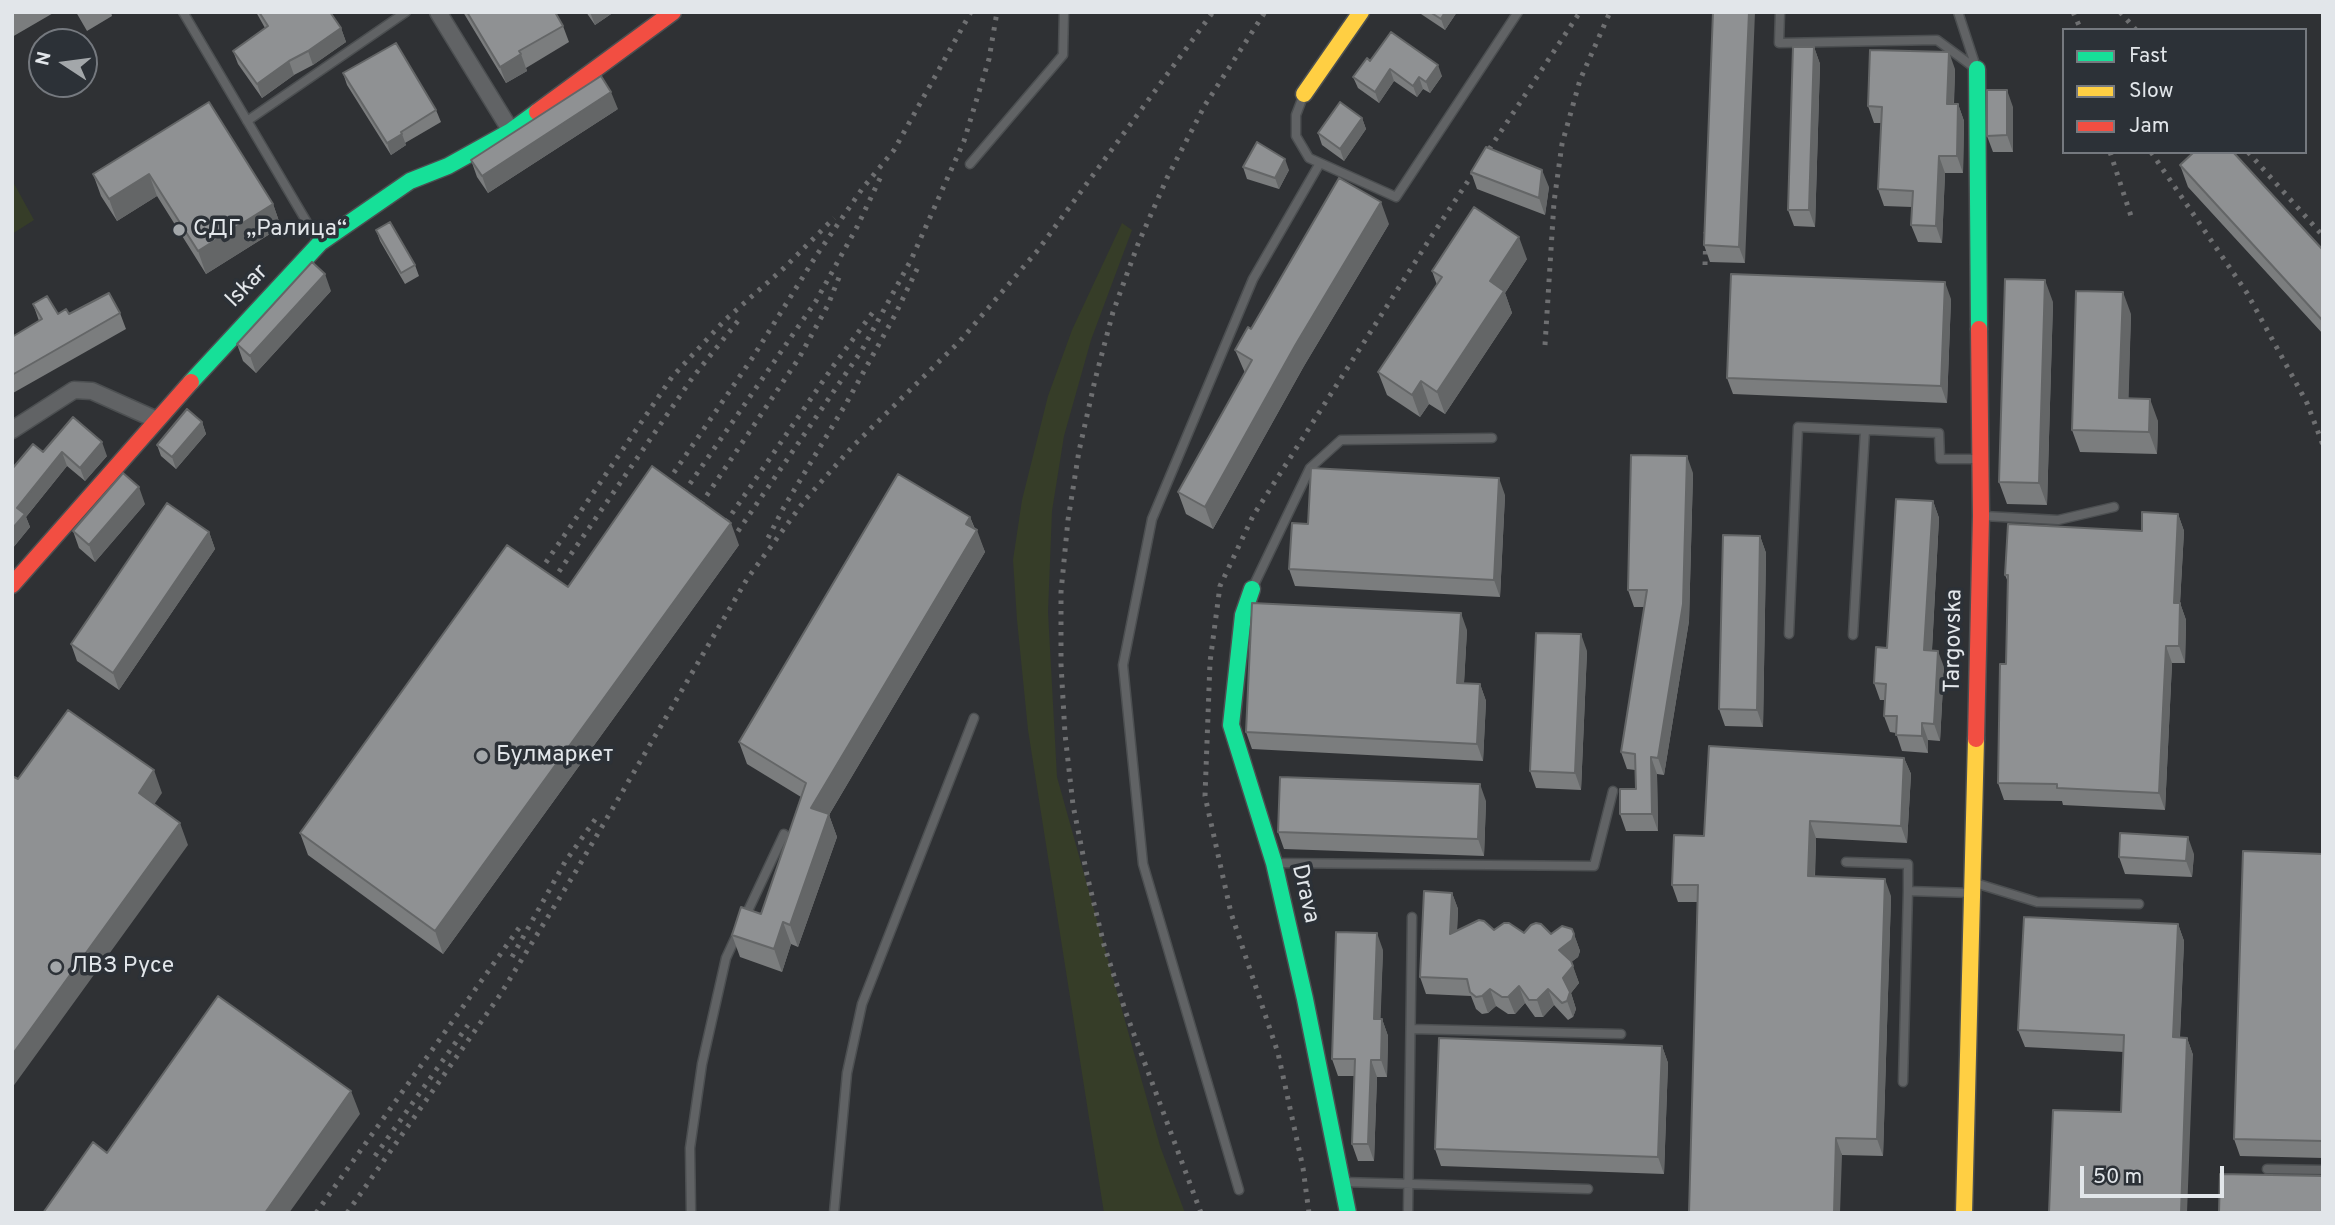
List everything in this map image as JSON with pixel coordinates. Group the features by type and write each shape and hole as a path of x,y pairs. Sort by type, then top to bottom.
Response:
{"street":[{"path":"438,12 512,131"},
{"name":"Iskar","path":"12,585 222,347 320,243 410,181 448,166 512,131 673,12"},
{"path":"1304,94 1361,12"},
{"name":"Targovska","path":"1964,1213 1980,516 1978,69"},
{"path":"12,430 74,390 92,391 157,420"},
{"name":"Drava","path":"1252,589 1243,615 1231,725 1274,863 1305,999 1348,1213"}],"lane":[{"path":"195,12 184,15 320,243"},
{"path":"247,121 406,12"},
{"path":"970,164 1063,55 1064,12"},
{"path":"1304,94 1296,115 1296,136 1309,158 1396,197 1518,12"},
{"path":"1780,12 1779,43 1937,40 1978,69"},
{"path":"1958,12 1978,69"},
{"path":"1239,1190 1143,864 1123,665 1152,519 1253,279 1320,163"},
{"path":"1789,634 1798,427 1939,433 1940,459 1980,459"},
{"path":"1853,635 1865,430"},
{"path":"1252,589 1310,468 1341,440 1492,438"},
{"path":"1980,516 2058,520 2114,508"},
{"path":"834,1213 847,1073 862,1004 974,718"},
{"path":"1274,863 1594,866 1612,792"},
{"path":"691,1213 690,1147 702,1064 726,958 784,834"},
{"path":"1846,862 1908,864 1903,1082"},
{"path":"1908,891 1972,888 2037,902 2139,904"},
{"path":"1408,1213 1412,917"},
{"path":"1411,1029 1621,1034"},
{"path":"2267,1169 2323,1170"},
{"path":"1342,1182 1588,1189"}],"green space":[{"path":"12,180 34,220 12,234"},
{"path":"1122,223 1132,230 1091,340 1064,436 1052,511 1048,612 1057,777 1160,1146 1185,1213 1104,1213 1028,730 1013,560 1022,500 1048,396 1072,330"}],"building":[{"path":"259,12 330,12 341,28 257,84 233,51 268,26"},
{"path":"467,12 555,12 563,26 519,51 521,54 500,67"},
{"path":"1430,12 1445,12 1441,19"},
{"path":"1713,12 1749,12 1739,247 1704,245"},
{"path":"1391,32 1438,65 1426,82 1419,77 1413,86 1390,69 1375,92 1353,77 1367,58 1370,61"},
{"path":"396,43 436,110 387,143 343,73"},
{"path":"1793,47 1814,47 1809,210 1788,210"},
{"path":"1870,50 1949,52 1947,104 1958,104 1957,156 1939,156 1936,226 1911,225 1913,191 1878,189 1882,107 1868,106"},
{"path":"601,76 611,92 482,176 471,160"},
{"path":"1987,90 2007,90 2007,135 1987,136"},
{"path":"209,102 273,204 198,251 149,174 109,199 93,174"},
{"path":"1340,102 1362,118 1340,149 1318,133"},
{"path":"1257,142 1285,159 1275,178 1243,167"},
{"path":"1486,147 1542,170 1539,198 1471,172"},
{"path":"2192,154 2235,154 2323,250 2323,321 2180,165"},
{"path":"1339,178 1381,202 1296,344 1205,507 1178,492 1252,360 1235,350 1248,327 1251,329"},
{"path":"1474,207 1519,237 1490,281 1504,291 1437,392 1421,381 1412,395 1378,372 1442,277 1432,271"},
{"path":"390,222 415,265 401,273 376,230"},
{"path":"312,262 325,274 250,356 237,344"},
{"path":"1731,274 1945,282 1941,386 1727,378"},
{"path":"2005,279 2045,280 2039,483 1999,482"},
{"path":"2076,291 2123,292 2119,398 2150,399 2149,432 2072,430"},
{"path":"109,293 120,313 12,375 12,337 42,319 33,304 47,296 58,314 66,309 69,314"},
{"path":"187,409 202,422 172,457 157,445"},
{"path":"73,417 102,442 80,468 62,452 17,508 25,514 12,529 12,469 33,444 43,452"},
{"path":"1631,455 1687,456 1683,604 1658,758 1651,757 1652,814 1620,814 1620,789 1636,789 1635,754 1621,752 1647,590 1628,590"},
{"name":"Булмаркет","path":"652,466 731,523 435,931 300,833 507,545 568,587"},
{"path":"1311,468 1499,478 1494,580 1289,569 1292,523 1308,524"},
{"path":"123,473 139,487 89,545 73,531"},
{"path":"898,474 970,517 966,524 977,530 811,808 829,814 790,925 783,922 774,949 732,935 741,907 761,914 806,783 739,742"},
{"path":"1896,499 1933,501 1924,650 1938,651 1934,724 1922,723 1922,736 1896,735 1897,716 1884,716 1886,684 1874,683 1876,647 1887,648"},
{"path":"167,503 209,532 113,673 71,644"},
{"path":"2142,512 2178,514 2174,603 2180,603 2179,646 2166,646 2159,793 2057,788 2057,784 1998,783 2000,664 2006,664 2008,575 2005,575 2008,524 2142,531"},
{"path":"1723,535 1760,536 1757,710 1719,709"},
{"path":"1252,603 1461,613 1457,683 1480,684 1477,744 1246,732"},
{"path":"1536,633 1581,634 1575,773 1530,771"},
{"name":"ЛВЗ Русе","path":"68,710 154,770 139,793 180,823 12,1055 12,776 18,779"},
{"path":"1709,746 1904,758 1901,826 1810,821 1808,876 1885,879 1877,1139 1836,1138 1834,1213 1689,1213 1698,885 1672,885 1674,835 1704,836"},
{"path":"1280,777 1480,784 1478,839 1278,832"},
{"path":"2120,833 2188,837 2186,861 2119,857"},
{"path":"2243,851 2323,854 2323,1141 2234,1139"},
{"path":"1424,891 1452,893 1450,934 1479,920 1494,930 1504,923 1509,923 1524,933 1536,923 1541,924 1551,934 1562,926 1572,929 1572,940 1559,950 1573,966 1563,978 1570,992 1567,1001 1562,1003 1548,989 1537,1000 1529,1000 1519,986 1508,997 1502,997 1490,989 1482,996 1476,997 1470,992 1467,979 1420,977"},
{"path":"2024,917 2178,924 2173,1037 2187,1038 2181,1213 2049,1213 2053,1110 2121,1112 2124,1035 2018,1030"},
{"path":"1336,932 1377,933 1374,1019 1382,1019 1381,1060 1371,1060 1368,1144 1352,1144 1355,1059 1332,1059"},
{"path":"218,996 351,1091 265,1213 43,1213 93,1142 107,1153"},
{"path":"1439,1038 1662,1046 1658,1157 1435,1149"},
{"path":"2220,1174 2323,1176 2323,1213 2219,1213"}],"railway":[{"path":"662,490 753,357 816,256 862,189 894,150 971,12"},
{"path":"732,540 862,350 911,260 964,141 989,59 997,12"},
{"path":"347,1213 500,995 747,579 805,500 853,446 960,341 1038,250 1213,12"},
{"path":"1201,1213 1126,1013 1104,945 1087,875 1073,805 1065,734 1061,592 1068,520 1079,451 1113,312 1138,244 1167,178 1205,105 1265,12"},
{"path":"1309,1213 1303,1168 1278,1053 1231,913 1205,796 1210,662 1220,586 1253,516 1433,234 1580,12"},
{"path":"1545,345 1554,202 1562,144 1580,80 1610,12"},
{"path":"2073,12 2080,28"},
{"path":"2120,12 2134,28"},
{"path":"2111,154 2131,216"},
{"path":"2152,154 2247,293 2307,403 2323,445"},
{"path":"2250,154 2323,236"},
{"path":"678,501 816,301 857,227 883,172"},
{"path":"534,580 672,377 725,320 784,268 834,218"},
{"path":"1705,265 1706,232"},
{"path":"768,538 847,402 919,265"},
{"path":"695,513 799,358 828,305 840,275"},
{"path":"720,531 876,308"},
{"path":"547,589 693,377 742,316"},
{"path":"512,957 565,862 599,814"},
{"path":"316,1213 519,928"},
{"path":"375,1156 468,1025"}],"traffic: fast":[{"path":"1977,69 1979,329"},
{"path":"191,382 320,243 410,181 448,166 511,131 537,112"},
{"path":"1252,589 1243,615 1231,725 1274,863 1305,999 1348,1213"}],"traffic: slow":[{"path":"1304,94 1361,12"},
{"path":"1964,1213 1976,739"}],"traffic: jam":[{"path":"537,112 673,12"},
{"path":"1976,739 1981,516 1979,329"},
{"path":"12,585 191,382"}],"place":[{"name":"СДГ „Ралица“","path":"179,230"},
{"name":"Булмаркет","path":"482,756"},
{"name":"ЛВЗ Русе","path":"56,967"}]}
